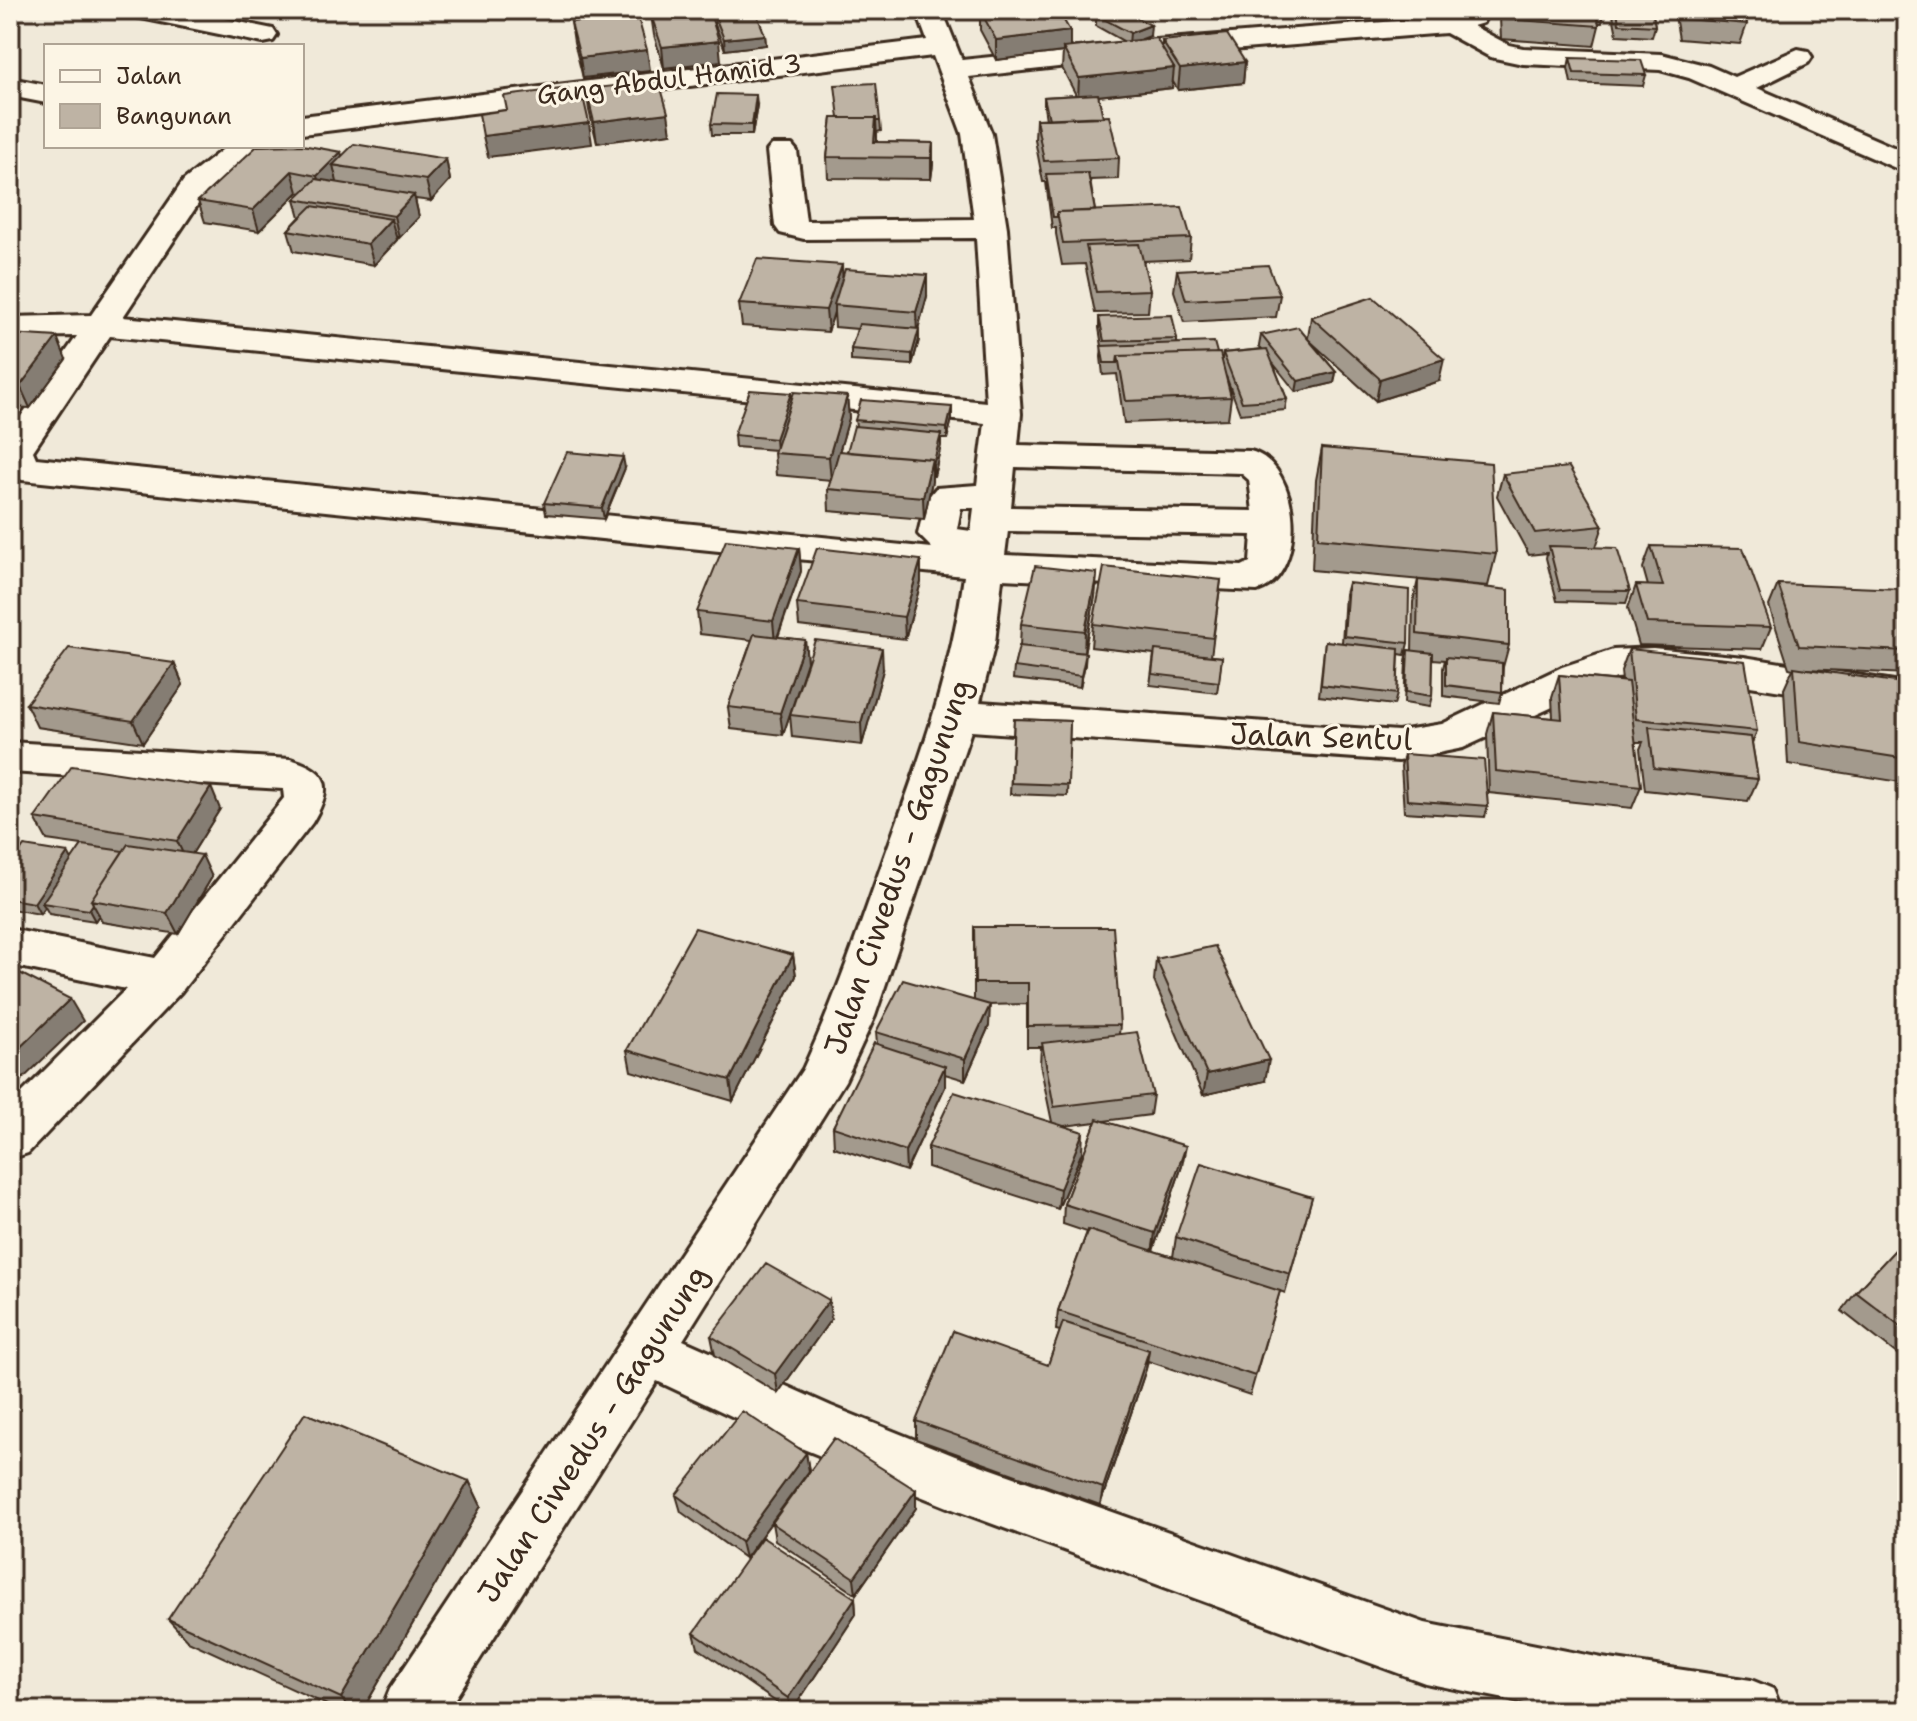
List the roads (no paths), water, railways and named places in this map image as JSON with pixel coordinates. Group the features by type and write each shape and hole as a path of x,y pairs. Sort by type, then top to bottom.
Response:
{"street":[{"path":"141,10 263,30"},
{"path":"1450,25 1473,17 1476,10"},
{"path":"1450,25 1500,51 1523,56 1661,62 1699,72 1907,164"},
{"name":"Gang Abdul Hamid 3","path":"304,125 941,42 1156,48 1450,25"},
{"name":"Jalan Ciwedus - Gagunung","path":"412,1711 821,1081 851,1016 956,715 975,643 995,500 991,228 977,134 941,42"},
{"path":"1734,88 1798,57"},
{"path":"10,87 44,94"},
{"path":"242,148 195,186 15,451 20,465 35,472 995,500 1269,523"},
{"path":"782,151 791,226 804,230 991,228"},
{"path":"10,327 102,325 995,500 1257,578 1269,565 1270,480 1262,467 1250,462 995,500"},
{"name":"Jalan Sentul","path":"956,715 1398,746 1460,733 1576,677 1613,664 1653,662 1744,671 1907,697"},
{"path":"10,757 290,774 303,780 305,799 165,979 10,1138"},
{"path":"10,947 165,979"},
{"path":"648,1350 811,1425 955,1483 1425,1653 1602,1688 1751,1711"}]}
